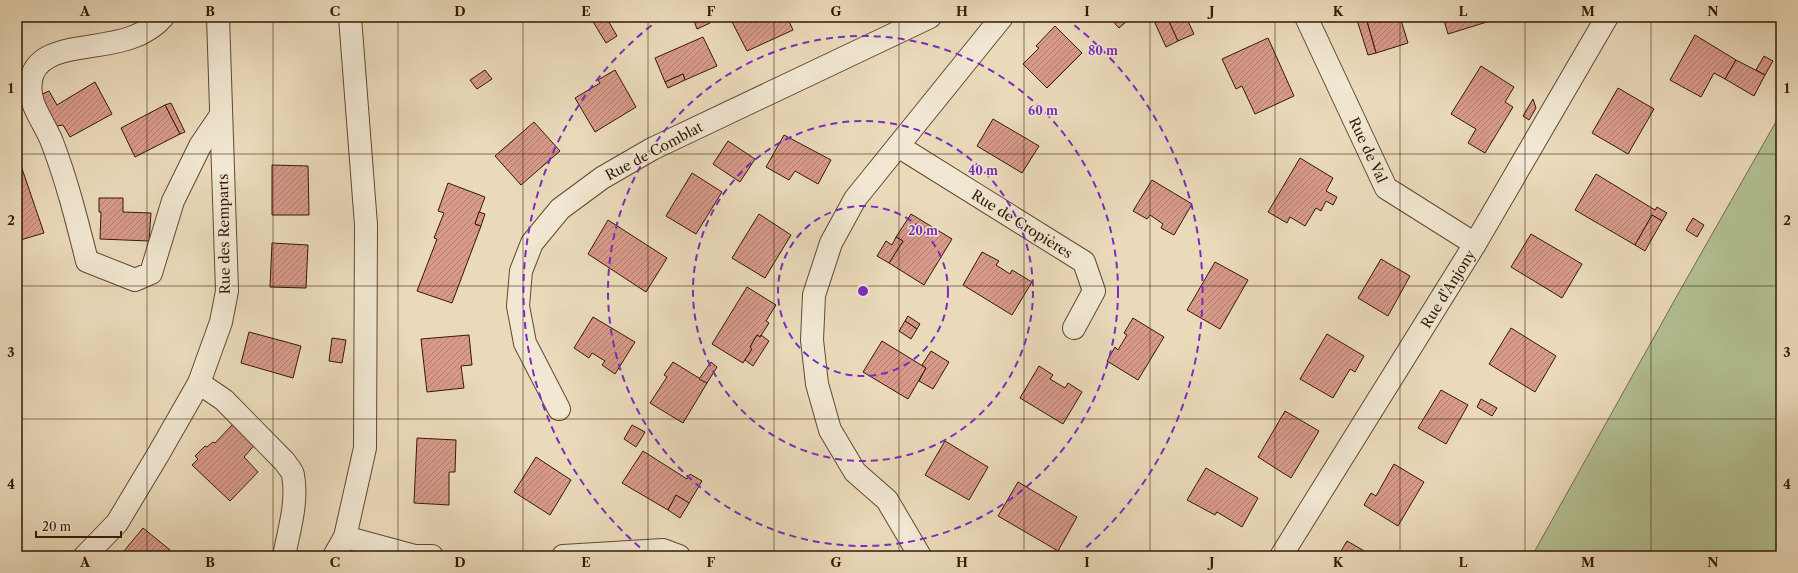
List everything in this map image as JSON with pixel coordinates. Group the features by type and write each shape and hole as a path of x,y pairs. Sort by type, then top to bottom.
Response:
{"street":[{"path":"163,17 158,23 143,34 126,40 61,51 46,58 36,68 31,79 30,93 34,106 52,140 72,203 87,261 135,280 151,273 173,201 200,146 221,115"},
{"name":"Rue des Remparts","path":"85,556 117,523 159,453 199,383 221,322 226,291 218,17"},
{"path":"334,556 345,537 365,448 366,225 350,17"},
{"name":"Rue de Comblat","path":"559,409 526,343 518,306 521,271 532,243 560,209 602,178 652,149 930,17"},
{"path":"920,556 887,500 855,472 830,430 817,384 812,340 814,295 831,243 855,199 1002,17"},
{"name":"Rue de Val","path":"1306,17 1386,188 1475,244"},
{"name":"Rue d'Anjony","path":"1281,556 1475,244 1607,17"},
{"name":"Rue de Cropières","path":"898,146 1084,262 1094,291 1074,328"},
{"path":"199,383 224,400 285,462 293,473 293,516 284,556"},
{"path":"345,537 415,556 432,556"},
{"path":"563,556 663,550 679,556"}],"green space":[{"path":"1781,113 1781,556 1532,556 1678,294"}],"building":[{"path":"598,17 606,17 617,36 606,43 592,20"},
{"path":"707,17 710,23 697,29 694,21"},
{"path":"787,17 793,30 747,51 730,18"},
{"path":"1109,17 1132,17 1119,28"},
{"path":"1167,17 1178,41 1166,47 1155,23"},
{"path":"1167,17 1186,17 1194,34 1178,41"},
{"path":"1356,17 1400,17 1408,43 1376,53 1366,18 1357,20"},
{"path":"1443,17 1489,17 1490,21 1448,34"},
{"path":"1366,18 1376,53 1368,55 1357,20"},
{"path":"1055,26 1082,53 1047,88 1023,64 1039,48 1036,46"},
{"path":"1695,35 1736,60 1725,79 1714,73 1701,97 1670,80"},
{"path":"703,37 717,66 685,80 683,74 665,82 655,58"},
{"path":"1268,38 1294,96 1255,114 1242,86 1236,89 1222,59"},
{"path":"1764,56 1773,61 1765,75 1756,70"},
{"path":"1736,60 1765,75 1754,96 1725,79"},
{"path":"1481,66 1514,87 1505,102 1513,107 1485,153 1468,143 1476,129 1451,114"},
{"path":"485,70 492,79 477,89 470,80"},
{"path":"615,70 636,107 595,132 575,98 600,83 598,80"},
{"path":"683,74 685,80 668,88 665,82"},
{"path":"95,82 112,114 70,137 63,125 57,126 52,122 40,95 49,91 57,105"},
{"path":"1618,88 1654,109 1628,154 1592,133"},
{"path":"17,93 25,106 17,111"},
{"path":"1533,99 1536,108 1529,120 1523,116"},
{"path":"171,103 185,132 180,134 165,105"},
{"path":"165,105 180,134 135,157 121,128"},
{"path":"993,119 1039,146 1022,173 977,146"},
{"path":"534,122 560,151 521,185 495,156"},
{"path":"784,135 831,160 818,184 795,171 789,180 766,167"},
{"path":"728,141 755,159 740,182 713,164"},
{"path":"17,154 44,233 17,241"},
{"path":"1300,158 1333,178 1326,191 1337,197 1333,205 1326,201 1321,211 1316,208 1305,226 1290,217 1287,223 1268,212"},
{"path":"272,165 308,166 309,215 272,215"},
{"path":"692,173 722,192 696,234 666,216"},
{"path":"1596,174 1655,210 1657,207 1667,213 1662,221 1652,215 1635,245 1575,210"},
{"path":"1152,180 1192,204 1174,235 1161,228 1163,224 1150,215 1147,219 1133,211"},
{"path":"448,183 485,197 475,224 481,226 452,303 417,291 437,239 434,238 444,213 438,211"},
{"path":"99,198 123,198 123,212 151,213 149,241 100,239 101,212 99,212"},
{"path":"479,212 485,214 481,226 475,224"},
{"path":"759,214 791,235 765,278 732,258"},
{"path":"911,214 952,239 924,285 889,263 903,241 896,237"},
{"path":"1652,215 1662,221 1645,251 1635,245"},
{"path":"1693,218 1704,225 1697,237 1686,230"},
{"path":"608,220 667,258 646,292 588,254"},
{"path":"1531,234 1582,264 1562,298 1511,267"},
{"path":"896,237 903,241 889,263 877,256 886,241 892,245"},
{"path":"272,243 308,245 306,288 270,287"},
{"path":"982,252 999,261 996,265 1010,274 1012,270 1032,282 1012,315 963,285"},
{"path":"1381,259 1410,276 1388,316 1358,298"},
{"path":"1215,262 1248,280 1220,329 1187,310"},
{"path":"747,287 776,305 766,321 769,323 760,337 757,335 750,347 752,349 743,363 712,344"},
{"path":"908,316 920,324 917,329 905,321"},
{"path":"593,317 635,342 615,374 602,365 605,361 592,353 589,358 574,348"},
{"path":"1133,318 1164,337 1138,380 1107,361 1115,347 1118,350 1127,335 1124,333"},
{"path":"905,321 917,329 911,339 899,331"},
{"path":"1511,328 1556,356 1535,392 1489,364"},
{"path":"249,332 301,346 293,378 241,363"},
{"path":"1327,334 1364,356 1355,372 1350,369 1333,398 1300,379"},
{"path":"469,335 472,365 461,366 464,388 427,392 421,339"},
{"path":"757,335 760,337 761,335 769,341 753,366 745,360 752,349 750,347"},
{"path":"332,338 346,340 342,363 329,361"},
{"path":"882,341 926,368 908,399 863,372"},
{"path":"931,351 949,362 933,389 919,381 926,368 922,365"},
{"path":"673,362 707,383 683,423 650,403 667,377 664,375"},
{"path":"711,362 717,367 707,383 699,379"},
{"path":"1039,366 1053,375 1050,379 1065,388 1068,383 1082,392 1063,424 1020,398"},
{"path":"1441,390 1468,405 1446,444 1418,428"},
{"path":"1481,399 1497,408 1492,416 1477,407"},
{"path":"1285,411 1319,431 1291,478 1258,457"},
{"path":"235,422 257,442 244,457 258,472 230,501 192,465 198,459 195,456 205,446 207,447 213,442 215,443"},
{"path":"632,425 645,432 636,447 624,439"},
{"path":"417,438 456,440 455,472 449,472 449,505 414,503"},
{"path":"945,441 988,467 969,500 925,475"},
{"path":"643,451 687,479 690,474 702,481 689,503 676,495 668,510 622,483"},
{"path":"536,457 571,480 550,515 514,492"},
{"path":"1394,464 1424,482 1398,526 1364,505 1371,493 1376,496"},
{"path":"1206,468 1258,498 1242,527 1217,512 1215,515 1187,500"},
{"path":"1018,482 1077,517 1058,551 998,516"},
{"path":"676,495 689,503 680,518 668,510"},
{"path":"143,528 170,550 165,556 130,556 124,551"},
{"path":"1347,541 1373,556 1338,556"}]}
